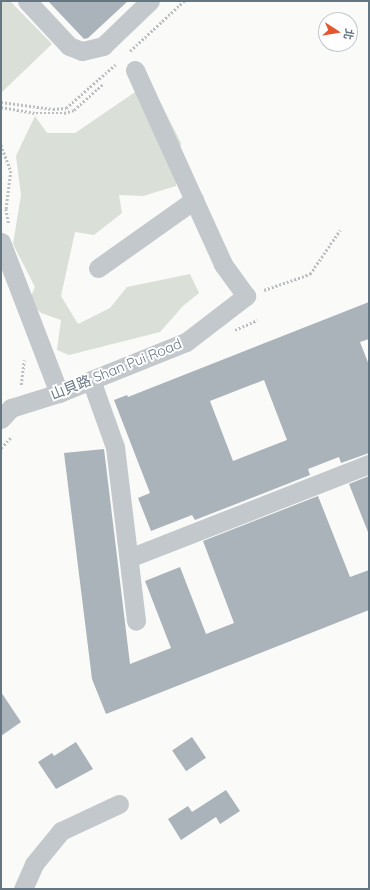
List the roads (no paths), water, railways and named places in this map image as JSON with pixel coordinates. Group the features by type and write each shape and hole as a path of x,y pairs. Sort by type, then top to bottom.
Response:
{"street":[{"path":"27,1 69,46 82,51 102,46 150,1"},
{"path":"98,268 194,200 127,62"},
{"name":"山貝路 Shan Pui Road","path":"1,419 11,408 59,393 186,342 246,296 224,264 194,200"},
{"path":"6,238 59,393"},
{"path":"91,380 115,447 136,621"},
{"path":"129,558 369,464"},
{"path":"23,889 34,864 61,831 119,804"}]}
